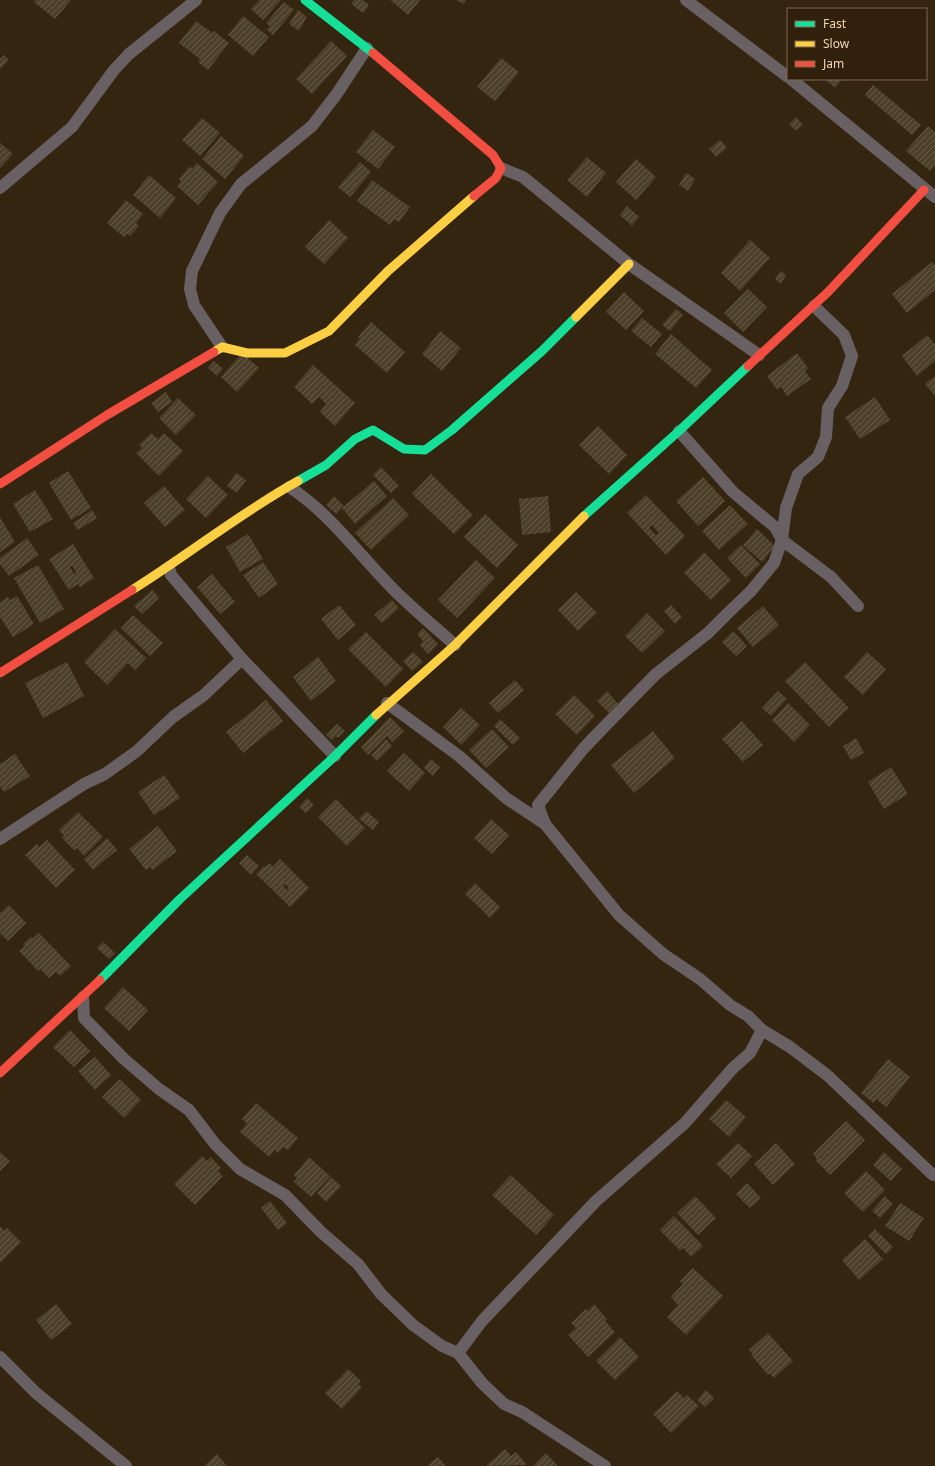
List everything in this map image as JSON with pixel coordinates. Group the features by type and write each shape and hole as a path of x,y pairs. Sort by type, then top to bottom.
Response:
{"street":[{"path":"0,188 72,127 114,70 130,54 196,0"},
{"path":"306,0 367,48 494,155 501,168 523,177 629,264 759,355"},
{"path":"686,0 787,76"},
{"path":"367,48 336,96 312,126 240,184 220,212 192,271 190,289 194,305 222,347 247,353 285,353 330,331 364,293 404,256 496,178 501,168"},
{"path":"792,80 924,190 935,197"},
{"path":"0,1073 83,997 180,899 335,756 387,703 455,645 597,503 680,431 759,355 814,306 924,190"},
{"path":"0,673 169,567 267,498 326,465 355,439 373,430 404,449 425,450 452,430 542,352 629,264"},
{"path":"544,824 538,805 583,749 656,674 708,633 751,591 774,563 782,540 786,508 798,474 818,458 826,437 828,408 842,386 852,356 844,335 814,306"},
{"path":"0,484 107,415 222,347"},
{"path":"680,431 733,492 775,527 782,540 831,577 858,606"},
{"path":"289,487 303,496 366,558 393,589 455,645"},
{"path":"169,567 171,574 242,659 335,756"},
{"path":"0,839 84,784 105,774 137,752 173,717 204,695 242,659"},
{"path":"387,703 459,756 506,798 544,824 619,915 663,954 700,979 730,1005 748,1016 762,1030 790,1047 827,1075 933,1176"},
{"path":"83,997 84,1018 124,1059 159,1089 189,1110 214,1144 240,1169 284,1195 321,1232 358,1264 381,1294 413,1325 442,1346 458,1353 482,1383 504,1404 522,1412 549,1431 605,1466"},
{"path":"458,1353 482,1321 596,1201 685,1123 733,1068 750,1053 762,1030"},
{"path":"0,1357 36,1393 126,1466"}],"building":[{"path":"36,0 71,0 55,19 34,2"},
{"path":"259,0 281,0 263,20 251,9"},
{"path":"354,0 363,0 369,5 363,13 351,4"},
{"path":"390,0 420,0 408,15"},
{"path":"456,0 466,0 464,4"},
{"path":"284,2 294,10 273,35 267,30 270,26 266,23"},
{"path":"298,10 307,17 299,31 289,24"},
{"path":"243,16 269,37 253,56 228,35"},
{"path":"196,21 212,33 214,31 229,43 208,70 198,62 200,59 179,43"},
{"path":"331,41 347,56 312,94 296,79"},
{"path":"4,55 9,60 0,69 0,59"},
{"path":"501,58 519,72 495,101 477,87"},
{"path":"828,80 841,80 835,88"},
{"path":"873,85 921,125 912,135 865,95"},
{"path":"796,117 803,125 796,131 789,124"},
{"path":"202,118 220,133 200,156 182,140"},
{"path":"928,126 935,132 935,165 930,171 906,151"},
{"path":"373,130 395,147 378,169 356,152"},
{"path":"221,136 244,156 225,179 202,159"},
{"path":"720,140 727,148 716,157 709,149"},
{"path":"0,143 13,154 0,168"},
{"path":"587,157 606,173 587,197 567,180"},
{"path":"636,159 656,177 636,200 616,182"},
{"path":"360,162 371,172 350,197 338,187"},
{"path":"197,163 218,182 198,205 177,186 181,181 179,179 190,166 192,169"},
{"path":"686,173 695,179 688,191 679,185"},
{"path":"149,175 176,198 160,218 133,195"},
{"path":"372,180 410,207 399,222 394,219 390,225 357,201"},
{"path":"126,200 143,214 136,223 139,226 130,236 127,234 124,237 107,223"},
{"path":"627,206 639,217 632,226 620,215"},
{"path":"329,220 348,238 324,264 305,247"},
{"path":"750,240 770,258 740,291 721,273"},
{"path":"932,262 935,265 935,290 907,313 892,294"},
{"path":"780,271 786,275 781,284 775,279"},
{"path":"748,289 767,307 743,332 724,313"},
{"path":"624,292 644,311 626,330 606,312"},
{"path":"676,309 683,315 670,331 662,325"},
{"path":"642,318 662,334 651,347 631,331"},
{"path":"371,322 405,352 387,373 355,345 360,338 358,337"},
{"path":"440,331 461,348 442,371 422,354"},
{"path":"671,334 712,370 696,388 655,354"},
{"path":"927,335 935,344 935,361 917,376 902,356"},
{"path":"242,353 259,368 237,392 221,377"},
{"path":"797,353 808,368 805,371 811,379 787,396 781,387 777,390 767,376"},
{"path":"214,361 223,369 217,376 208,368"},
{"path":"313,365 355,403 335,426 320,412 326,404 319,397 312,404 294,387"},
{"path":"935,376 935,396 925,384"},
{"path":"166,392 172,402 158,412 151,403"},
{"path":"875,397 890,420 860,439 845,417"},
{"path":"178,398 196,415 176,435 159,418"},
{"path":"598,426 627,455 609,474 579,445"},
{"path":"151,433 158,439 164,433 183,451 159,476 136,453 142,448 139,445"},
{"path":"381,467 399,486 391,493 373,475"},
{"path":"68,471 91,508 71,520 49,483"},
{"path":"236,473 246,480 237,493 227,486"},
{"path":"431,474 473,515 454,534 412,494"},
{"path":"208,476 228,495 206,518 186,499"},
{"path":"703,477 725,501 698,526 676,501"},
{"path":"374,481 387,496 355,524 342,508"},
{"path":"164,486 185,510 165,527 144,503"},
{"path":"35,490 53,519 30,532 13,504"},
{"path":"646,495 685,536 666,555 627,513","holes":["652,525 659,533 656,535 649,528"]},
{"path":"334,496 344,506 336,514 326,505"},
{"path":"548,496 551,532 522,535 519,499"},
{"path":"393,498 409,515 371,550 355,533"},
{"path":"730,505 748,524 719,550 702,531"},
{"path":"92,510 97,518 78,530 73,523"},
{"path":"485,514 518,545 497,568 464,537"},
{"path":"0,517 15,542 0,552"},
{"path":"757,529 775,546 762,562 743,545"},
{"path":"248,534 263,559 240,572 226,547"},
{"path":"27,538 39,555 9,576 0,564 0,558"},
{"path":"73,544 94,578 80,587 78,584 69,590 49,559","holes":["72,566 76,572 74,574 70,567"]},
{"path":"741,545 760,564 746,578 727,558"},
{"path":"704,552 731,580 711,600 684,573"},
{"path":"476,560 495,578 457,618 438,600"},
{"path":"263,562 278,584 259,598 243,575"},
{"path":"38,565 64,609 40,623 14,578"},
{"path":"212,574 235,602 220,614 197,587"},
{"path":"152,590 159,598 142,614 134,606"},
{"path":"576,592 597,613 578,631 558,610"},
{"path":"17,596 34,624 13,637 0,617 0,602 8,597 10,600"},
{"path":"392,600 399,608 382,623 374,615"},
{"path":"339,605 356,625 338,640 321,619"},
{"path":"671,605 682,617 675,624 664,611"},
{"path":"763,606 779,625 753,647 737,628"},
{"path":"647,613 665,631 642,653 625,636"},
{"path":"133,615 163,643 150,656 121,628"},
{"path":"423,628 438,644 428,654 420,645 423,641 417,634"},
{"path":"115,629 146,658 135,670 128,663 107,685 84,662"},
{"path":"733,631 747,646 736,656 722,642"},
{"path":"366,632 403,669 386,687 348,649"},
{"path":"413,652 423,662 412,671 403,661"},
{"path":"867,652 886,669 863,695 844,677"},
{"path":"318,657 336,681 311,701 293,677"},
{"path":"67,662 84,696 43,718 25,683"},
{"path":"805,662 849,708 829,727 785,681"},
{"path":"515,680 524,690 498,713 489,703"},
{"path":"607,691 618,704 609,713 597,701"},
{"path":"778,691 787,699 771,716 762,708"},
{"path":"574,695 595,716 577,735 555,714"},
{"path":"266,700 283,721 243,753 226,732"},
{"path":"788,703 810,725 794,742 772,720"},
{"path":"461,708 480,725 461,745 443,727"},
{"path":"390,717 404,731 392,742 387,736 368,755 361,747"},
{"path":"500,719 520,738 513,745 494,726"},
{"path":"742,721 763,745 743,762 722,739"},
{"path":"337,724 345,731 338,738 336,736 332,740 326,735"},
{"path":"492,729 509,747 486,768 469,750"},
{"path":"653,731 675,758 634,793 611,765"},
{"path":"856,738 864,753 851,760 843,746"},
{"path":"386,739 392,746 377,761 371,755"},
{"path":"404,753 425,773 409,791 387,771"},
{"path":"15,754 30,776 4,792 0,786 0,764"},
{"path":"431,759 440,767 433,776 424,768"},
{"path":"891,767 908,794 884,809 868,782"},
{"path":"164,775 180,798 154,815 138,792"},
{"path":"307,798 314,805 306,813 299,807"},
{"path":"336,799 365,828 347,846 318,817"},
{"path":"366,811 379,822 373,830 359,819"},
{"path":"78,812 103,837 84,856 77,848 74,850 62,838 64,836 59,830"},
{"path":"491,819 509,835 492,854 474,838"},
{"path":"158,826 177,851 153,870 150,867 146,870 129,849"},
{"path":"107,838 117,850 93,870 84,859"},
{"path":"47,840 75,870 56,888 25,855 37,844 39,847"},
{"path":"247,855 259,866 251,875 239,863"},
{"path":"280,859 309,888 290,907 256,874 264,866 265,867 270,863 273,867","holes":["285,884 289,888 287,890 283,886"]},
{"path":"475,883 500,907 490,918 465,894"},
{"path":"9,905 26,923 8,941 0,933 0,913"},
{"path":"39,933 71,966 60,976 56,972 49,978 40,969 38,971 19,951 25,946 23,944 31,937 32,939"},
{"path":"103,942 115,953 109,959 97,948"},
{"path":"123,987 148,1010 129,1031 104,1008"},
{"path":"70,1030 90,1051 74,1067 53,1047"},
{"path":"95,1057 111,1075 95,1090 78,1071"},
{"path":"888,1059 910,1077 886,1107 876,1099 874,1103 861,1093"},
{"path":"120,1079 141,1100 124,1118 102,1097"},
{"path":"726,1100 746,1117 729,1137 709,1119"},
{"path":"256,1103 298,1138 288,1150 283,1147 278,1153 275,1150 269,1157 240,1132 247,1124 242,1119"},
{"path":"846,1121 865,1140 830,1175 815,1160 817,1159 813,1154"},
{"path":"738,1143 752,1156 731,1178 716,1164"},
{"path":"776,1143 795,1164 773,1185 754,1164"},
{"path":"0,1152 10,1161 0,1171"},
{"path":"884,1152 902,1169 891,1181 873,1165"},
{"path":"202,1156 207,1161 211,1157 221,1168 218,1171 223,1176 195,1205 174,1184"},
{"path":"309,1157 330,1176 311,1197 294,1182 297,1178 294,1175"},
{"path":"866,1171 885,1190 863,1212 844,1193"},
{"path":"511,1175 554,1215 536,1235 492,1195"},
{"path":"331,1177 341,1186 326,1202 317,1193"},
{"path":"747,1183 761,1198 750,1208 736,1194"},
{"path":"695,1196 716,1218 698,1235 677,1213"},
{"path":"885,1196 893,1204 880,1218 872,1211"},
{"path":"270,1201 287,1223 278,1230 261,1208"},
{"path":"900,1203 924,1218 909,1241 885,1226"},
{"path":"674,1216 703,1246 691,1257 683,1248 680,1251 660,1230"},
{"path":"0,1226 4,1231 7,1228 21,1242 0,1263"},
{"path":"875,1229 893,1247 886,1254 868,1236"},
{"path":"865,1239 883,1259 859,1280 842,1260"},
{"path":"693,1268 723,1296 686,1335 667,1317 678,1305 671,1297 683,1284 680,1281"},
{"path":"56,1304 72,1324 51,1340 36,1320"},
{"path":"594,1304 607,1319 605,1321 615,1332 588,1357 568,1335 576,1328 571,1323 586,1309 588,1311"},
{"path":"768,1333 793,1361 774,1378 770,1373 768,1375 751,1355 753,1354 749,1350"},
{"path":"620,1337 639,1357 615,1380 596,1361"},
{"path":"348,1369 361,1381 358,1384 362,1387 342,1409 325,1393"},
{"path":"706,1390 714,1398 705,1407 697,1400"},
{"path":"677,1391 684,1398 687,1395 699,1406 671,1433 653,1414"},
{"path":"505,1449 511,1456 516,1452 527,1465 486,1466"},
{"path":"546,1453 558,1466 533,1466"},
{"path":"217,1454 227,1466 204,1466"},
{"path":"438,1457 446,1466 427,1466"}],"traffic: fast":[{"path":"305,0 373,53"},
{"path":"298,481 326,465 355,439 373,430 404,449 425,450 452,430 542,351 576,317"},
{"path":"584,516 679,431 748,366"},
{"path":"100,980 180,899 335,756 376,715"}],"traffic: slow":[{"path":"214,352 222,347 247,353 285,353 329,331 388,271 474,196"},
{"path":"576,317 629,264"},
{"path":"132,590 235,520 298,481"},
{"path":"376,715 455,645 584,516"}],"traffic: jam":[{"path":"373,53 493,155 501,168 496,178 474,196"},
{"path":"748,366 828,292 924,190"},
{"path":"0,484 107,415 214,352"},
{"path":"0,673 132,590"},
{"path":"0,1073 100,980"}]}
